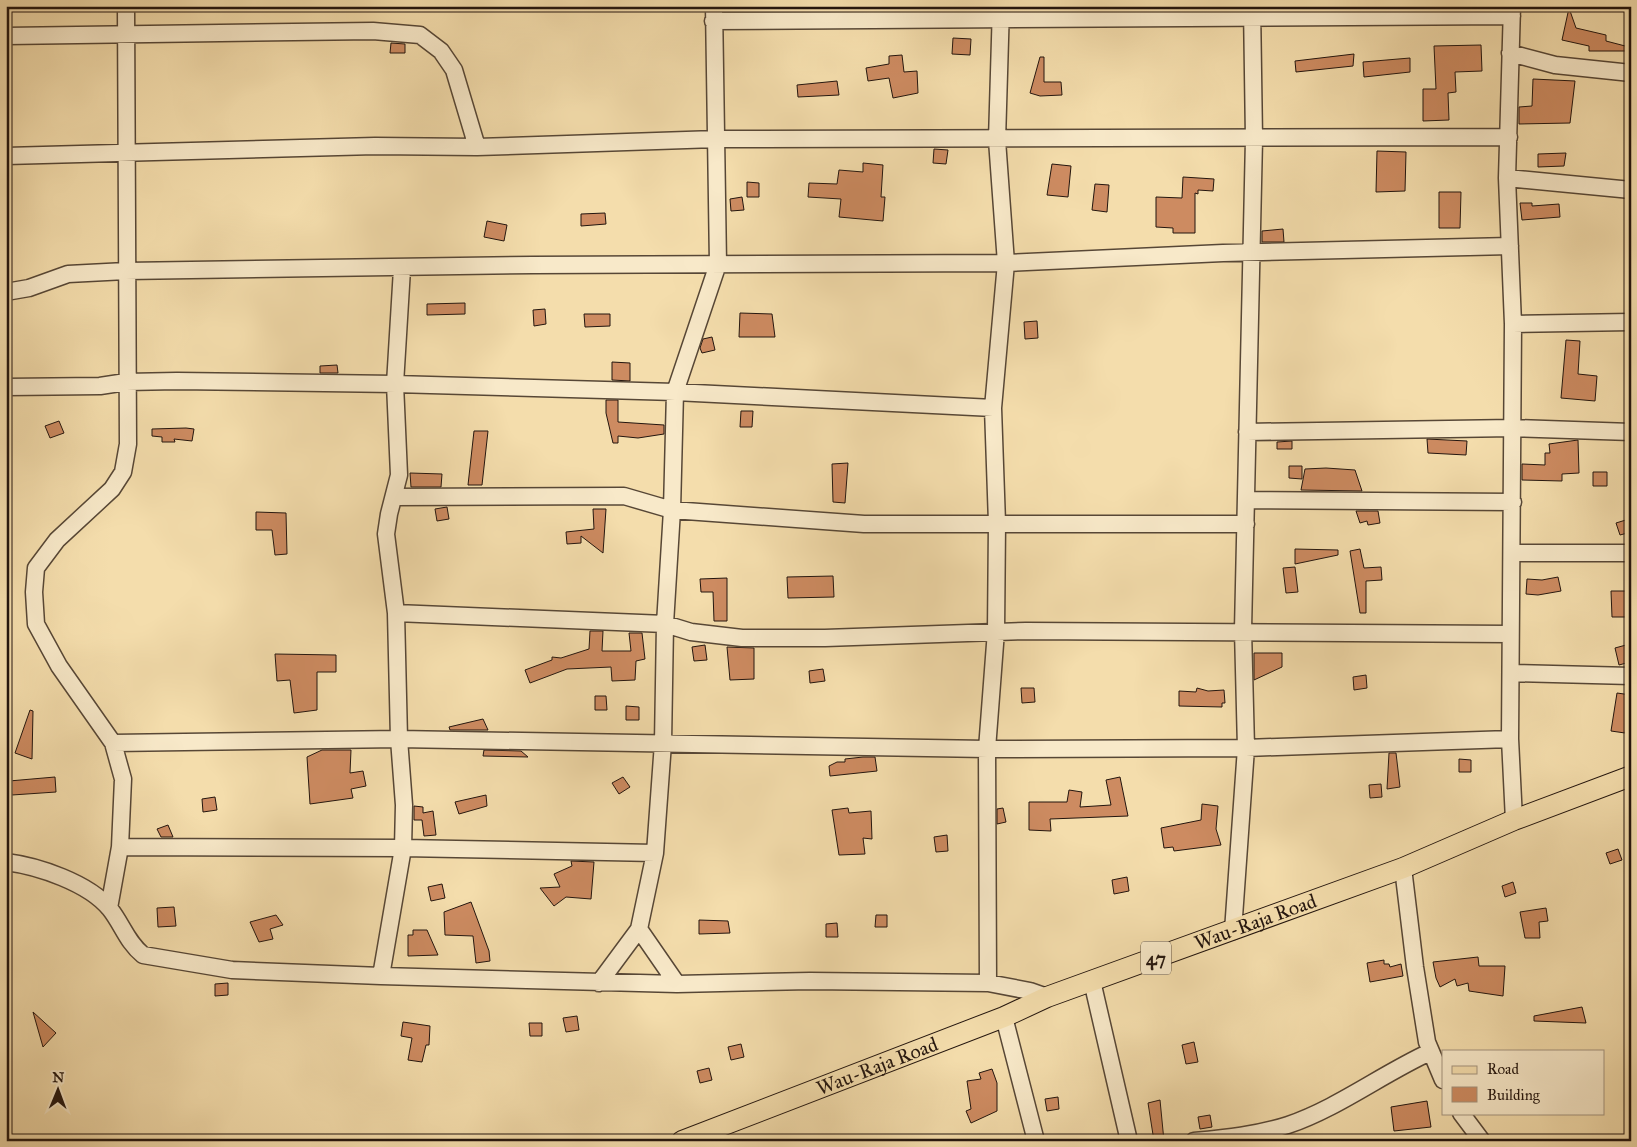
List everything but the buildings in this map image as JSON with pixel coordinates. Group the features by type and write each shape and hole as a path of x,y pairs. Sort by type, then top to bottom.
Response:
{"main road":[{"name":"Wau-Raja Road","path":"682,1141 703,1137 1004,1017 1047,998 1403,868 1514,820 1631,776"}],"street":[{"path":"109,908 120,848 123,779 113,744 60,666 36,624 34,592 36,568 57,540 112,489 122,472 128,444 126,382 126,6"},
{"path":"599,983 638,929 655,853 663,743 665,624 672,510 675,392 718,264 714,14 1512,11 1507,178 1513,324 1513,553 1510,634 1510,739 1514,820"},
{"path":"1233,930 1246,748 1244,630 1254,139 1252,12"},
{"path":"988,983 987,749 996,631 994,408 1006,262 997,140 1001,13"},
{"path":"6,36 125,36 373,31 420,35 441,51 454,70 476,147"},
{"path":"1510,53 1555,65 1631,73"},
{"path":"6,156 375,146 476,147 716,139 997,140 1509,137"},
{"path":"1507,178 1631,190"},
{"path":"6,292 29,288 68,274 126,271 1006,262 1251,252 1510,246"},
{"path":"381,976 403,848 404,805 399,739 396,613 386,534 389,514 400,475 395,384 402,268"},
{"path":"1513,324 1631,322"},
{"path":"6,387 100,386 126,382 395,384 675,392 994,408"},
{"path":"1247,432 1513,428 1631,432"},
{"path":"394,498 624,496 672,510 864,524 1246,524"},
{"path":"1246,500 1513,502"},
{"path":"1513,553 1631,553"},
{"path":"396,613 665,624 691,632 742,638 825,638 996,631 1244,630 1510,634"},
{"path":"1510,673 1631,676"},
{"path":"113,744 399,739 987,749 1246,748 1510,739"},
{"path":"120,848 403,848 655,853"},
{"path":"6,862 20,864 73,880 109,908 134,947 143,955 232,970 599,983 677,984 810,981 988,983 1030,991 1047,998"},
{"path":"1403,868 1415,967 1430,1052 1442,1078"},
{"path":"638,929 677,984"},
{"path":"1092,981 1129,1141"},
{"path":"1004,1017 1036,1141"},
{"path":"1194,1141 1252,1134 1288,1125 1321,1110 1430,1052"},
{"path":"1462,1114 1482,1141"}]}
